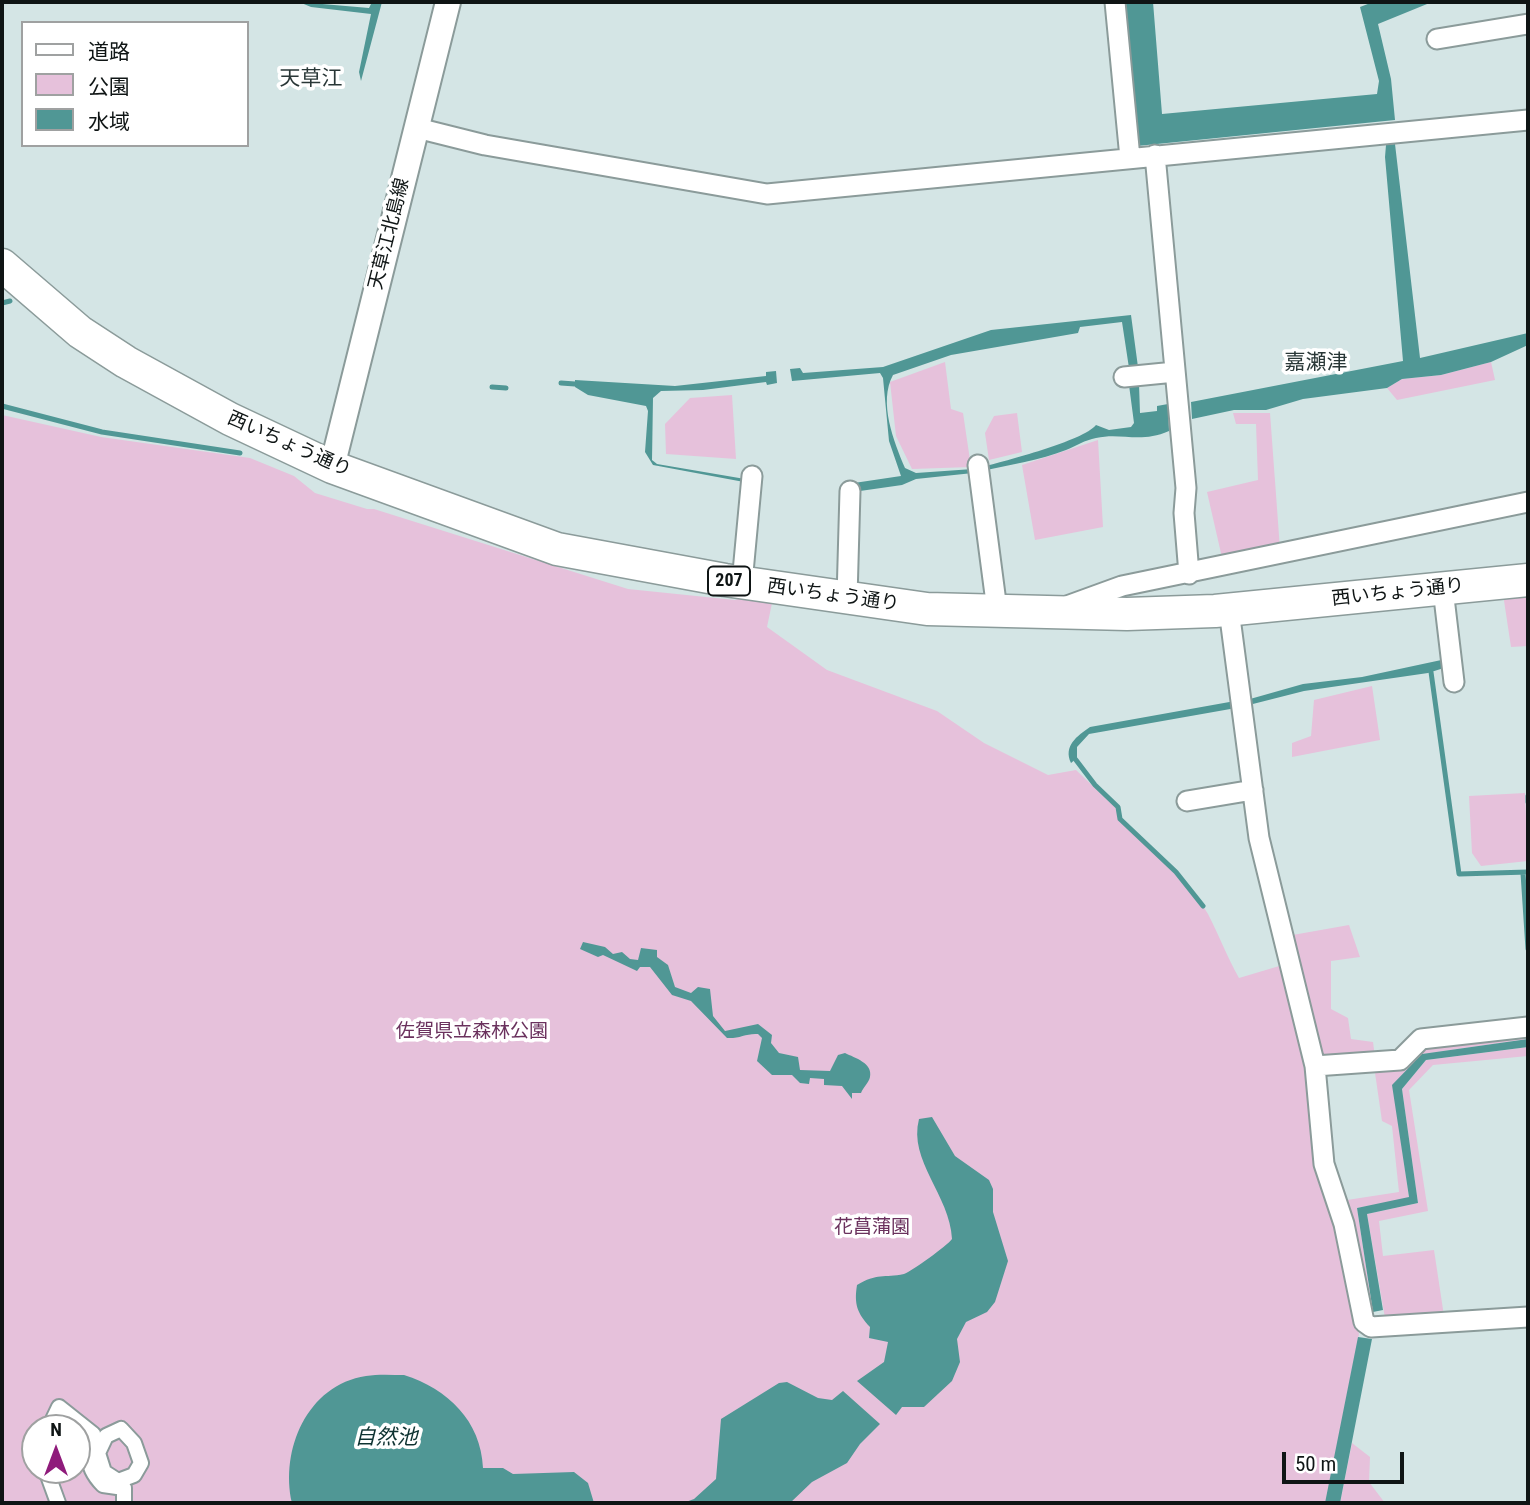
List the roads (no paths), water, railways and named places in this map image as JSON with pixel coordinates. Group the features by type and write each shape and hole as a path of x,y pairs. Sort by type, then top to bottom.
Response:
{"highway":[{"name":"西いちょう通り","path":"2,265 80,332 127,362 230,419 332,467 557,549 743,583 927,609 1127,614 1229,610 1528,580"}],"street":[{"name":"天草江北島線","path":"332,467 449,2"},
{"path":"1115,2 1130,158"},
{"path":"1437,39 1528,24"},
{"path":"417,128 485,145 768,194 1528,120"},
{"path":"1155,155 1186,488 1184,513 1189,574"},
{"path":"1132,376 1175,372"},
{"path":"978,469 997,610"},
{"path":"743,583 751,481"},
{"path":"848,598 850,491"},
{"path":"1049,612 1122,586 1528,502"},
{"path":"1443,589 1454,682"},
{"path":"1229,610 1259,838 1315,1066 1324,1164 1344,1224 1364,1322 1371,1327 1528,1317"},
{"path":"1187,801 1253,790"},
{"path":"1315,1066 1400,1060 1421,1039 1528,1027"},
{"path":"56,1414 59,1407 68,1414"},
{"path":"91,1468 103,1485 124,1488 124,1503"},
{"path":"51,1484 58,1503"}],"water":[{"path":"299,2 369,8 372,2 382,2 361,81 359,72 371,14 311,7"},
{"path":"1125,2 1153,2 1162,114 1377,94 1379,81 1360,7 1373,2 1432,2 1378,24 1391,79 1395,120 1137,146"},
{"path":"1395,144 1420,358 1528,333 1528,345 1491,362 1441,375 1402,379 1387,388 1303,399 1266,410 1234,410 1192,419 1191,402 1403,361 1385,157 1386,145"},
{"path":"1131,315 1138,367 1129,368 1122,322 1080,327 1078,333 951,355 893,375 887,409 892,434 905,468 916,473 973,469 973,473 916,479 902,485 853,492 854,483 901,476 889,441 883,378 880,373 792,381 790,369 800,368 803,373 883,367 991,330"},
{"path":"776,371 777,383 661,391 653,398 652,460 657,464 745,479 744,482 653,465 645,452 648,411 646,406 588,395 575,387 575,380 675,386 766,376 766,372"},
{"path":"1139,384 1140,413 1157,411 1157,406 1168,404 1169,431 1149,437 1096,438 1046,457 982,471 982,467 1043,450 1076,437 1096,425 1109,430 1131,427 1134,423 1129,385"},
{"path":"1446,659 1447,667 1428,673 1304,691 1245,706 1243,701 1303,684 1362,677"},
{"path":"1235,701 1236,708 1089,734 1077,747 1077,758 1071,763 1070,747 1076,738 1090,727"},
{"path":"583,942 605,947 613,954 622,952 630,959 638,960 641,948 657,950 657,957 668,965 675,987 691,993 698,987 710,989 713,1016 725,1031 758,1024 772,1035 771,1043 779,1053 798,1057 800,1070 830,1071 838,1055 845,1053 866,1065 870,1077 861,1093 852,1093 852,1099 842,1086 824,1085 824,1079 810,1078 809,1084 800,1083 792,1075 772,1075 757,1061 762,1038 758,1034 727,1038 691,1001 672,995 650,967 640,967 637,971 603,955 598,957 580,949"},
{"path":"1528,1039 1528,1047 1426,1060 1402,1089 1418,1203 1367,1214 1383,1310 1373,1312 1357,1208 1409,1197 1392,1085 1422,1054"},
{"path":"932,1117 955,1156 989,1180 993,1189 993,1212 1008,1261 995,1302 987,1312 966,1322 957,1339 960,1362 952,1381 924,1407 902,1407 896,1415 857,1381 884,1362 888,1342 869,1338 870,1327 856,1303 856,1292 857,1285 870,1279 908,1272 952,1239 950,1223 919,1149 919,1119"},
{"path":"1358,1337 1372,1339 1340,1503 1325,1503"},
{"name":"自然池","path":"371,1375 404,1375 435,1389 459,1409 476,1436 483,1468 503,1468 513,1474 574,1472 588,1483 594,1503 292,1503 290,1462 302,1423 313,1406 328,1392 345,1382"},
{"path":"787,1382 818,1398 832,1400 843,1391 880,1424 860,1444 847,1463 812,1482 790,1503 683,1503 694,1499 716,1479 721,1419 779,1383"}],"waterway":[{"path":"2,303 10,301"},
{"path":"561,383 575,384"},
{"path":"492,387 506,388"},
{"path":"2,406 102,432 240,453"},
{"path":"1431,672 1459,874 1528,872"},
{"path":"1076,760 1095,785 1118,807 1120,819 1176,872 1203,906"},
{"path":"1528,796 1528,802"},
{"path":"1523,873 1528,949"}],"district":[{"name":"天草江","path":"311,80"},
{"name":"嘉瀬津","path":"1316,364"}],"park label":[{"name":"佐賀県立森林公園","path":"472,1032"},
{"name":"花菖蒲園","path":"872,1228"}]}
